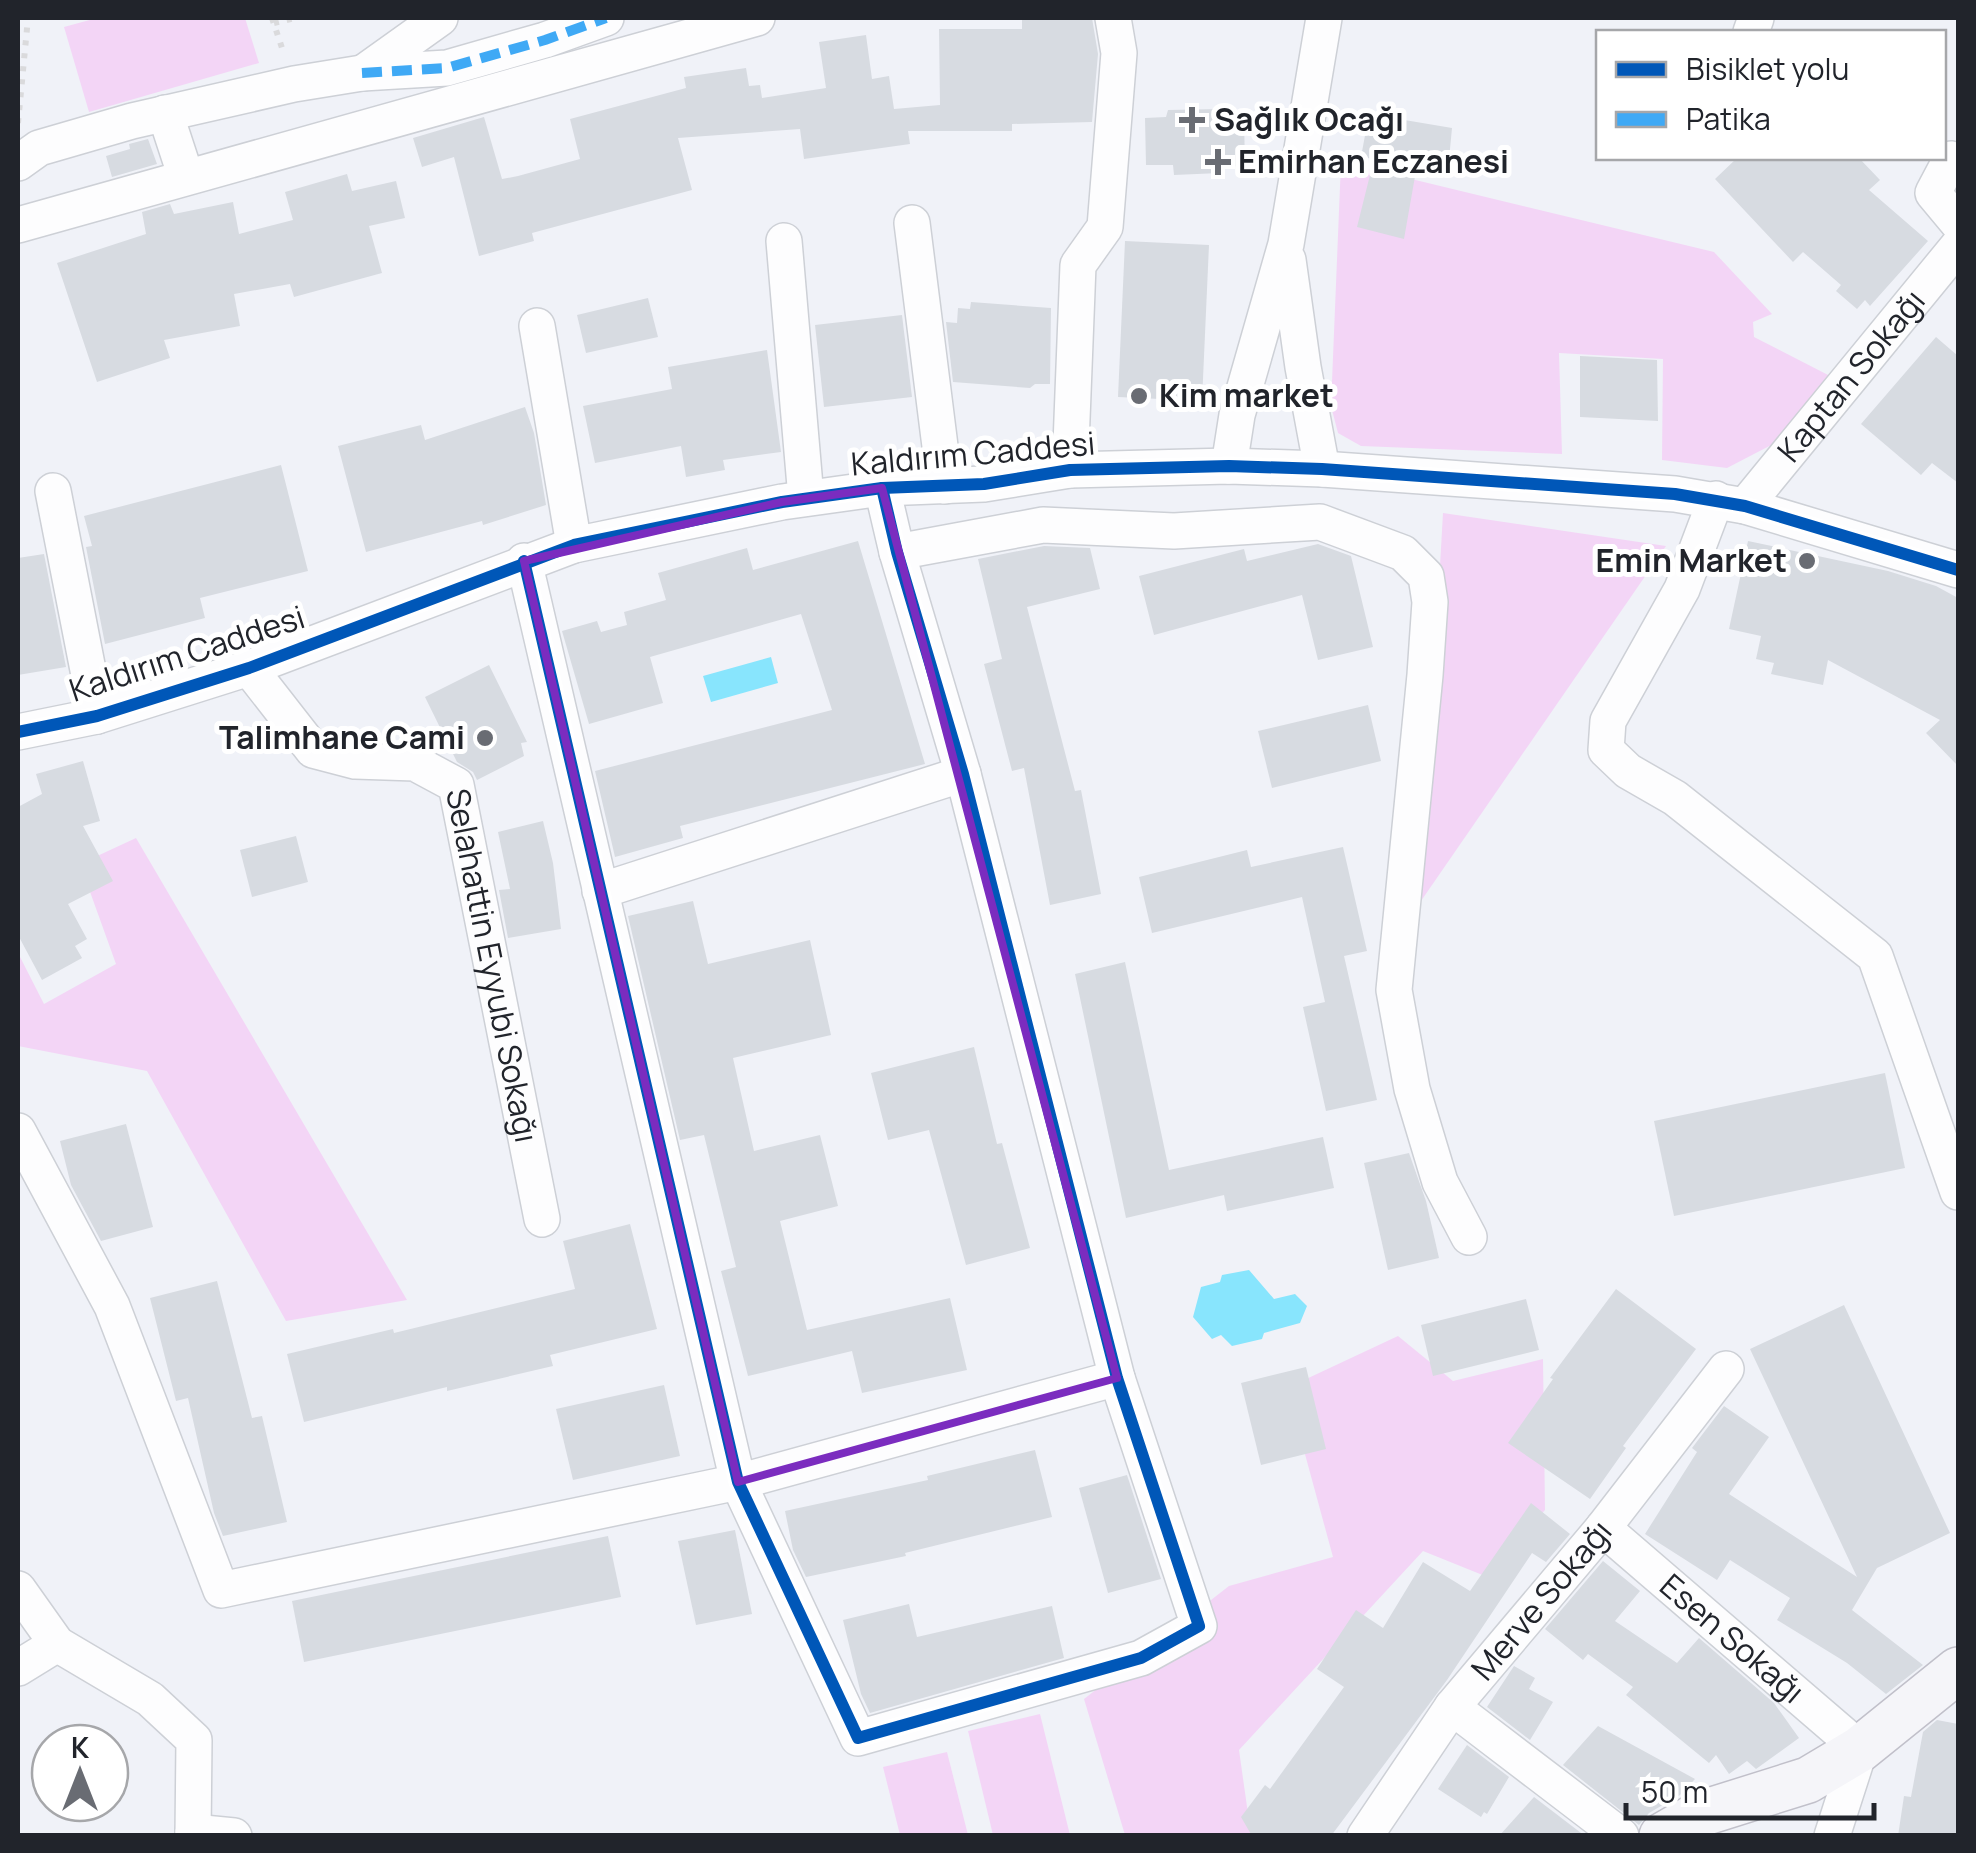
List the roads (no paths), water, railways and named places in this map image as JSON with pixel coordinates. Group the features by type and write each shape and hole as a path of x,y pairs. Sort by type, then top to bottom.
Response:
{"main road":[{"path":"1662,1836 1700,1814 1808,1780 1860,1750 1958,1670"}],"street":[{"path":"362,73 440,18"},
{"path":"18,163 39,148 165,113 362,73 447,68 606,18"},
{"path":"18,225 757,18"},
{"path":"1070,470 1078,265 1104,226 1119,53 1113,18"},
{"path":"1230,466 1237,415 1286,244 1324,18"},
{"path":"165,113 186,177"},
{"path":"1950,159 1933,193 1958,223"},
{"path":"912,223 944,486"},
{"path":"784,241 806,498"},
{"path":"1286,244 1322,469"},
{"name":"Kaptan Sokağı","path":"1958,246 1731,503 1608,721 1606,750 1628,770 1675,798 1876,956 1958,1192"},
{"path":"536,326 574,545"},
{"name":"Kaldırım Caddesi","path":"18,732 97,716 249,668 574,545 806,498 882,488 984,484 1070,470 1230,466 1322,469 1731,503 1958,570"},
{"path":"524,561 738,1482 858,1738 1141,1658 1199,1626 1117,1378 963,774 897,552 882,488"},
{"path":"53,490 97,716"},
{"path":"897,552 1043,524 1174,531 1320,522 1403,552 1426,576 1430,602 1425,675 1394,990 1412,1089 1440,1182 1469,1237"},
{"name":"Selahattin Eyyubi Sokağı","path":"249,668 312,750 355,761 416,763 456,785 542,1219"},
{"path":"600,891 963,774"},
{"path":"18,1131 112,1306 222,1590 738,1482 1117,1378"},
{"name":"Merve Sokağı","path":"1365,1836 1452,1707 1604,1528 1726,1369"},
{"name":"Esen Sokağı","path":"1604,1528 1860,1750"},
{"path":"18,1589 57,1644 150,1698 194,1740 193,1834 234,1836"},
{"path":"18,1668 57,1644"},
{"path":"1452,1707 1622,1836"},
{"path":"1832,1836 1860,1750"}],"water":[{"path":"771,657 778,683 711,702 703,676"},
{"path":"1249,1270 1274,1299 1295,1294 1307,1306 1300,1323 1232,1346 1221,1335 1212,1339 1193,1317 1201,1287 1220,1282 1222,1275"}],"place":[{"name":"Sağlık Ocağı","path":"1192,120"},
{"name":"Emirhan Eczanesi","path":"1218,162"},
{"name":"Kim market","path":"1139,396"},
{"name":"Emin Market","path":"1807,561"},
{"name":"Talimhane Cami","path":"485,738"}]}
